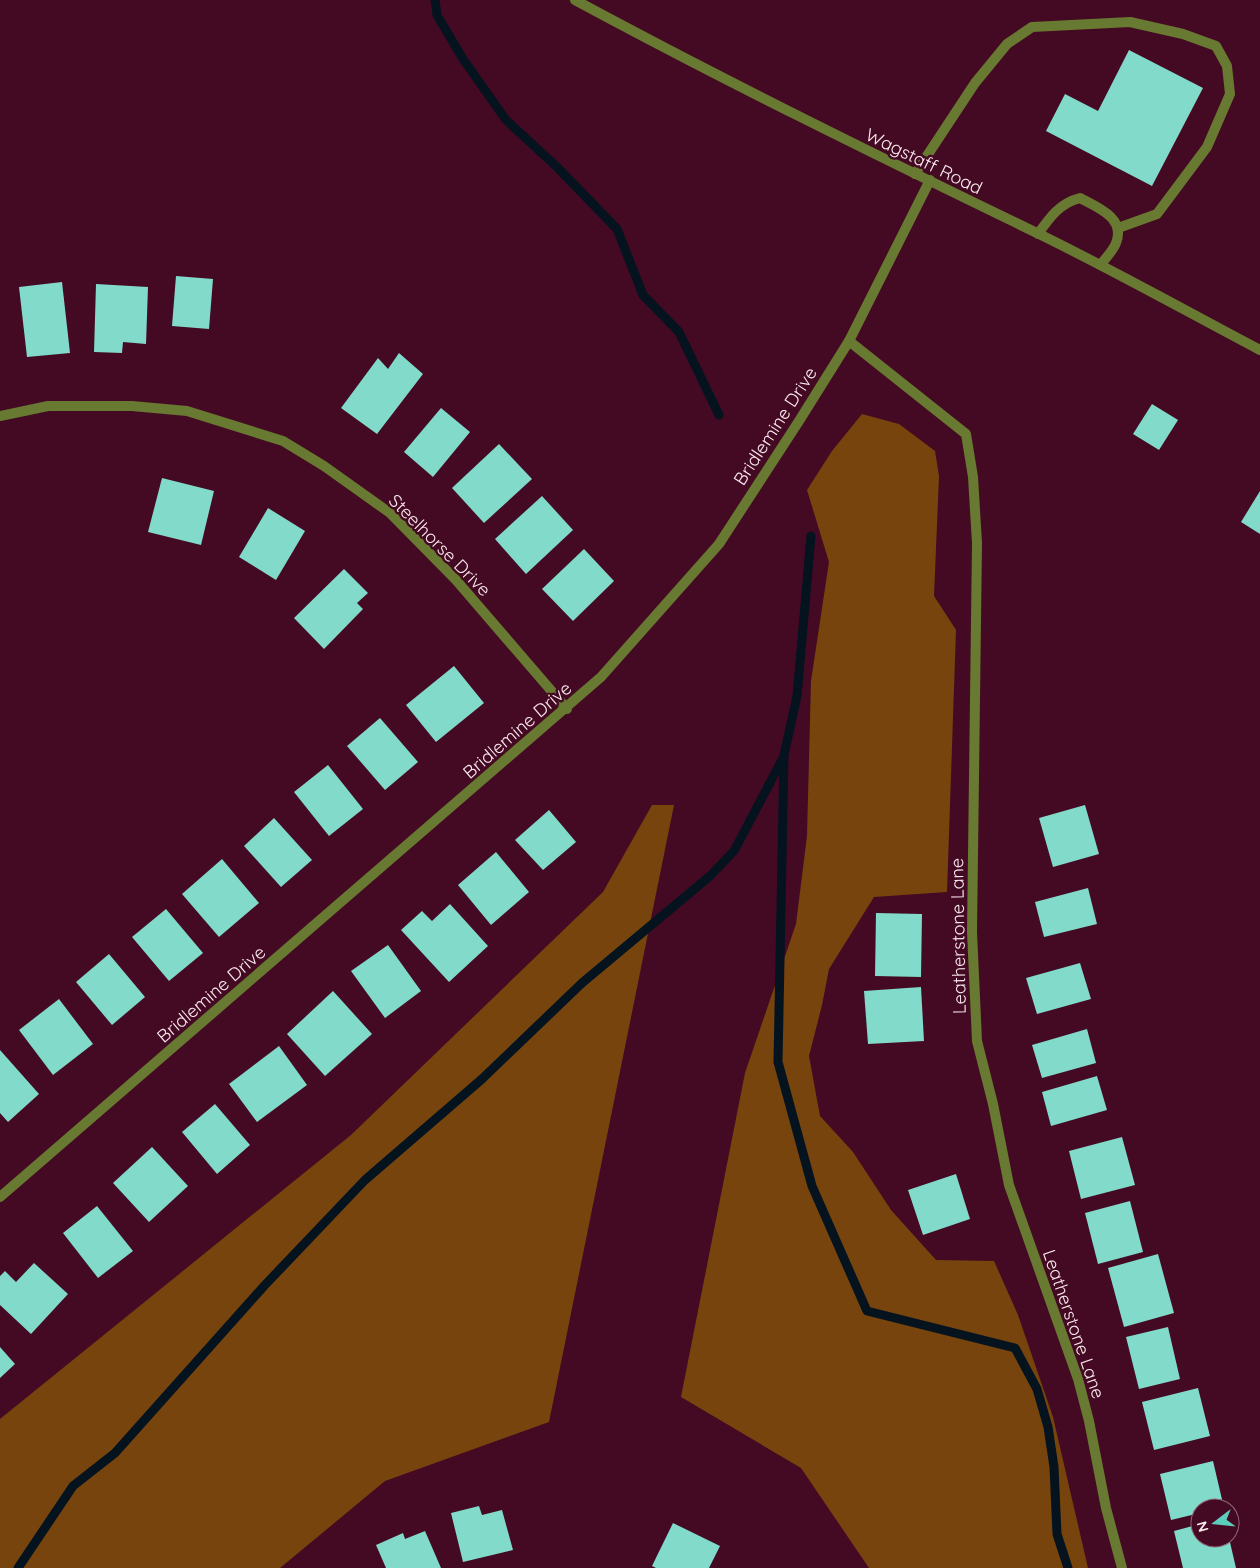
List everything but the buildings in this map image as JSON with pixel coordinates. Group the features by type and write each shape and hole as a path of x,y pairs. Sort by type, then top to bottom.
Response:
{"street":[{"name":"Wagstaff Road","path":"575,0 718,76 930,180 969,202 1038,234 1260,350"},
{"path":"915,174 975,83 1007,44 1032,27 1130,22 1183,34 1216,46 1227,66 1230,94 1207,147 1157,214 1118,228"},
{"name":"Bridlemine Drive","path":"0,1197 601,677 719,544 800,421 849,341 930,180"},
{"path":"1038,234 1054,213 1068,201 1080,198 1108,212 1118,228 1116,242 1100,266"},
{"name":"Leatherstone Lane","path":"849,341 966,434 973,476 977,543 972,932 977,1041 994,1104 1010,1185 1078,1379 1090,1421 1106,1508 1122,1568"},
{"name":"Steelhorse Drive","path":"0,416 48,406 132,406 168,409 187,411 283,441 324,466 390,513 456,580 567,708"}],"shaded area":[{"path":"862,414 899,424 935,451 939,476 934,596 956,630 947,892 874,897 829,969 809,1056 820,1116 853,1152 891,1210 936,1260 994,1261 1018,1315 1053,1417 1088,1568 869,1568 801,1468 681,1397 745,1073 796,924 807,836 811,681 829,562 807,490 832,451"},
{"path":"652,805 674,805 549,1422 385,1481 280,1568 0,1568 0,1419 351,1135 603,892"}],"waterway":[{"path":"435,0 437,15 463,59 506,120 557,167 617,229 643,295 679,332 719,415"},
{"path":"811,536 797,696 784,755 778,1062 812,1186 867,1311 1015,1348 1037,1389 1048,1427 1054,1467 1057,1534 1068,1568"},
{"path":"18,1568 73,1486 115,1453 265,1285 365,1180 482,1079 582,983 710,876 734,851 783,758"}]}
